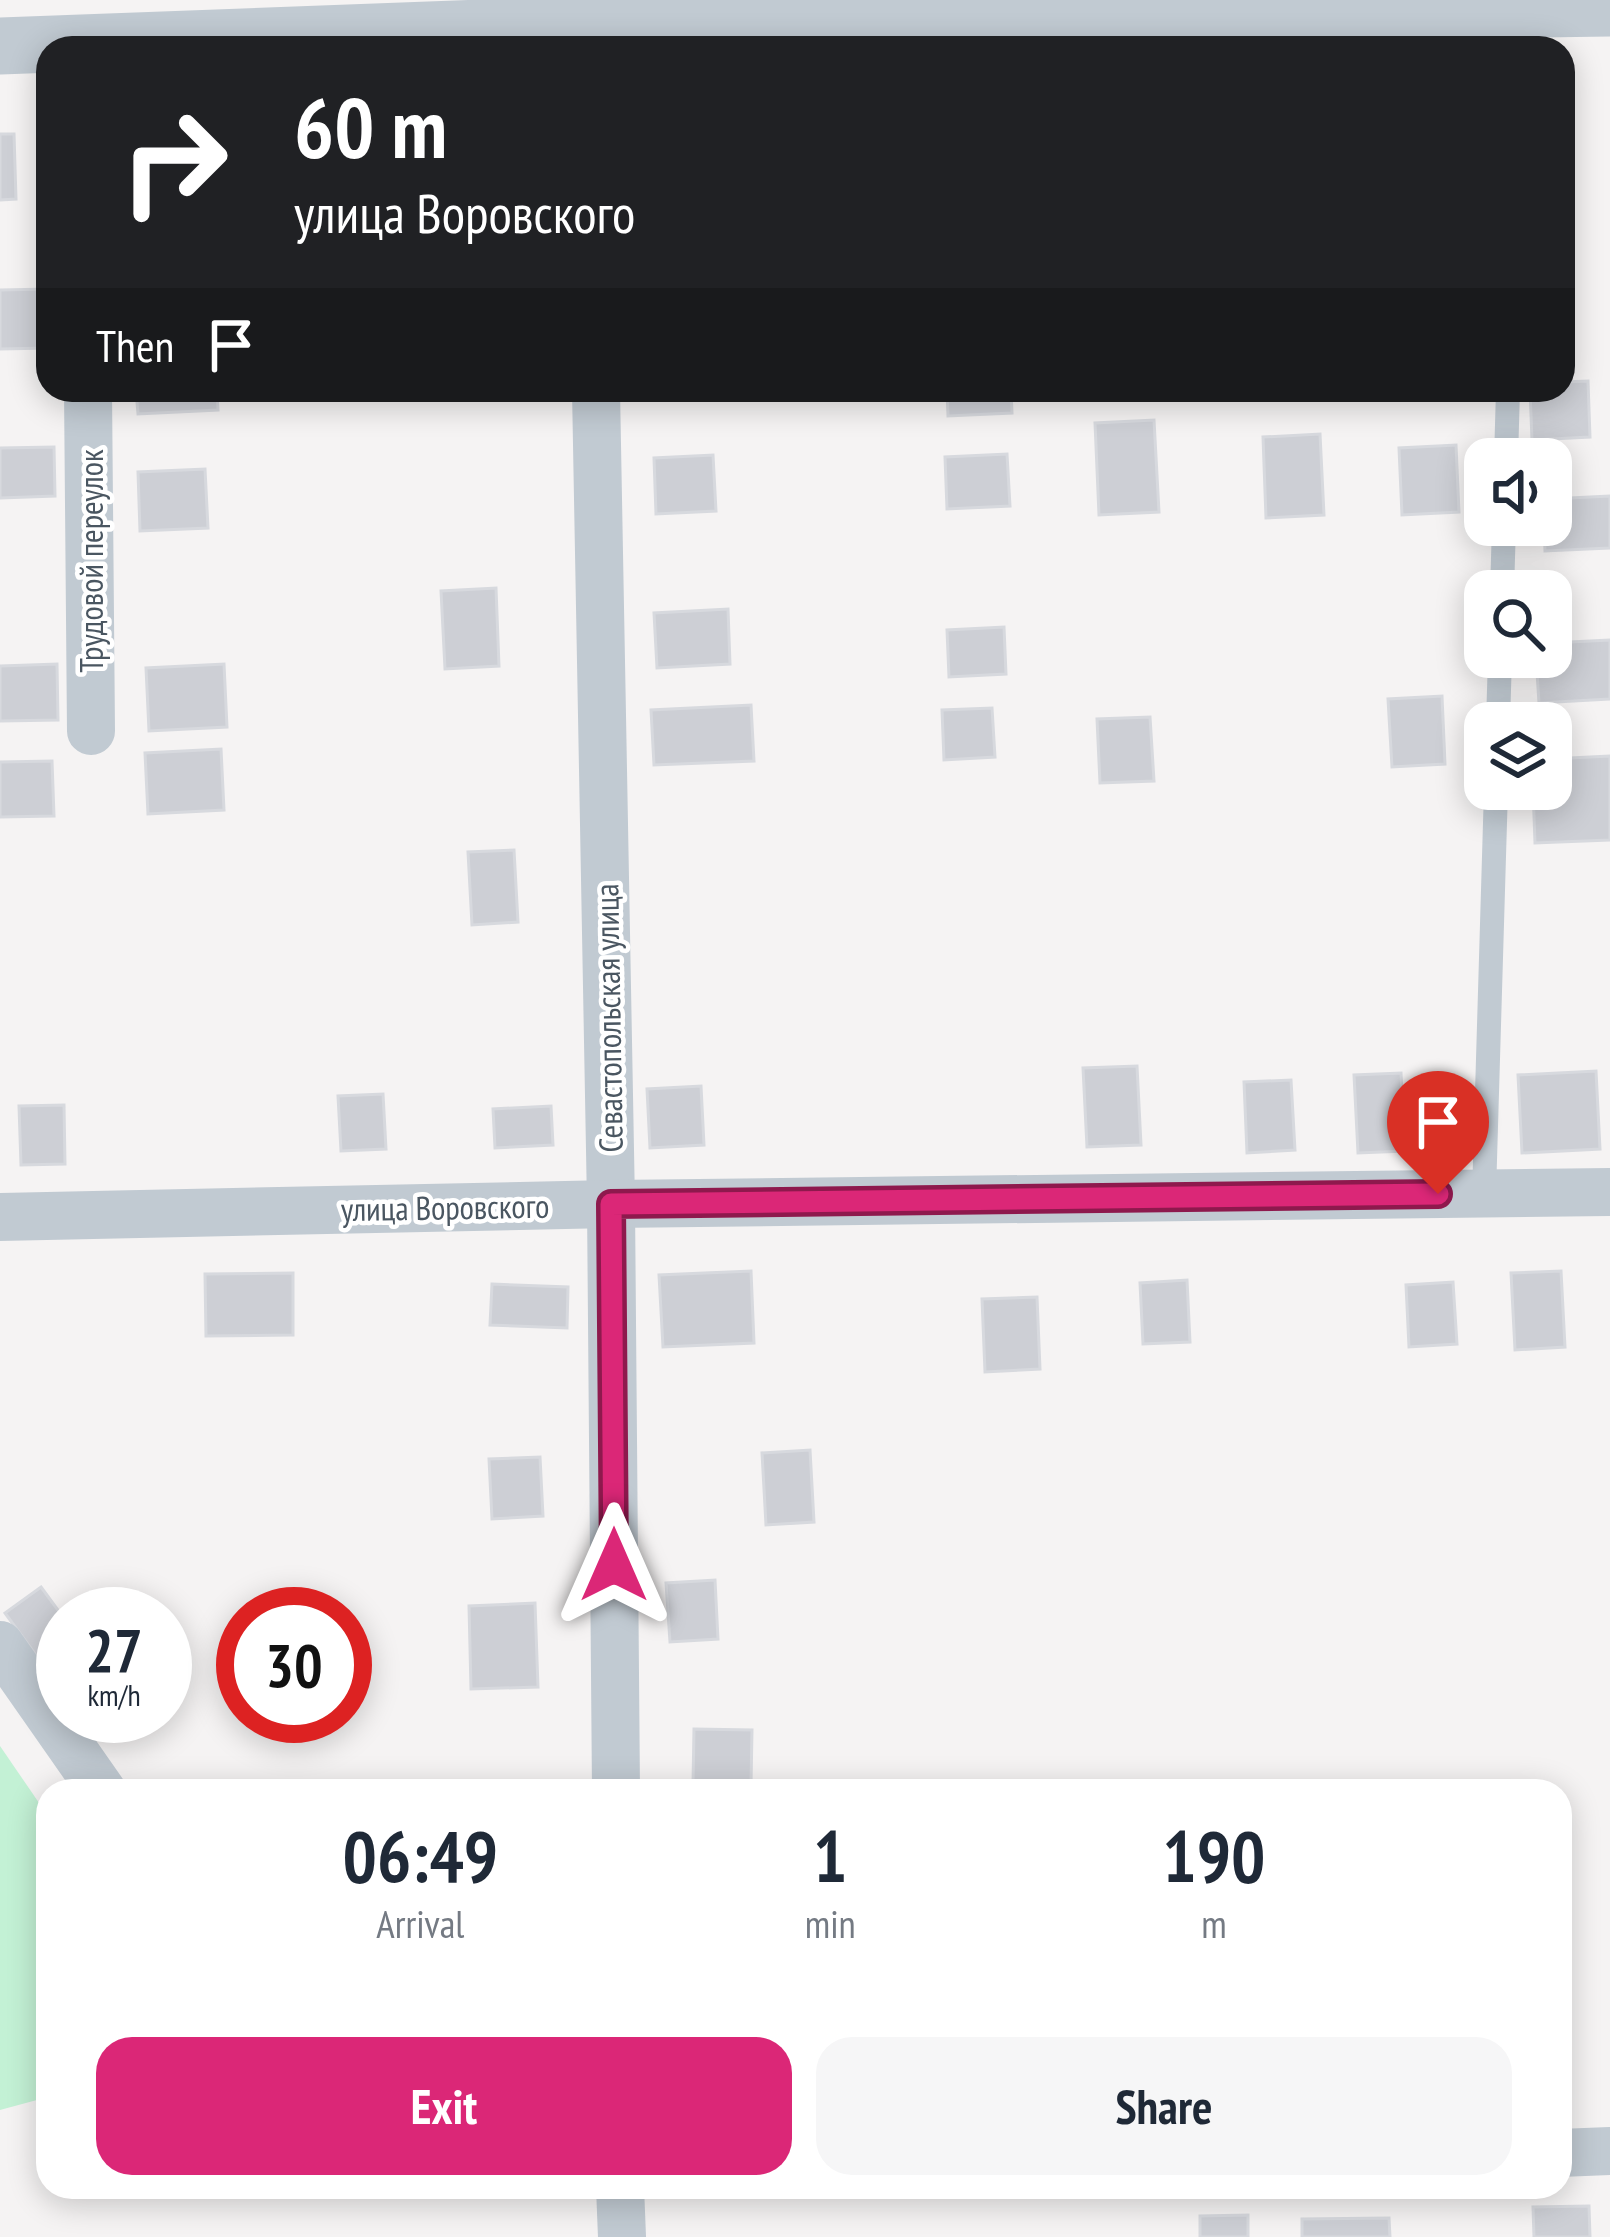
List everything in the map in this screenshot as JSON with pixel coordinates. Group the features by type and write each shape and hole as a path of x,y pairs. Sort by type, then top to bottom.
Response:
{"street":[{"path":"315,36 590,24 1538,18 1610,8"},
{"path":"0,46 36,46"},
{"name":"Трудовой переулок","path":"88,402 91,731"},
{"name":"Севастопольская улица","path":"596,402 616,1779"},
{"name":"улица Воровского","path":"0,1217 1610,1192"},
{"path":"0,1645 94,1779"},
{"path":"1572,2153 1610,2151"},
{"path":"620,2199 622,2237"}],"lane":[{"path":"1507,438 1508,402"},
{"path":"1484,1194 1495,810"}],"green space":[{"path":"0,1746 36,1798 36,2100 0,2110"}],"building":[{"path":"0,134 14,134 16,199 0,200"},
{"path":"36,289 36,348 0,349 0,290"},
{"path":"1588,381 1590,437 1532,438 1530,402 1575,402 1575,382"},
{"path":"137,402 218,402 218,410 138,414"},
{"path":"947,402 1012,402 1012,413 948,416"},
{"path":"1154,420 1159,512 1099,515 1095,423"},
{"path":"1320,434 1324,515 1266,518 1263,437"},
{"path":"1456,445 1459,512 1402,515 1399,448"},
{"path":"54,447 55,496 0,498 0,448"},
{"path":"1007,454 1010,506 947,509 945,457"},
{"path":"713,455 716,511 656,514 654,458"},
{"path":"205,469 208,528 140,531 138,472"},
{"path":"1610,496 1610,548 1545,551 1545,546 1572,546 1572,498"},
{"path":"496,588 499,666 445,669 441,591"},
{"path":"728,609 730,664 657,668 654,613"},
{"path":"1004,627 1006,674 949,677 947,630"},
{"path":"1610,640 1610,699 1539,702 1537,678 1572,678 1572,642"},
{"path":"57,664 58,720 0,721 0,666"},
{"path":"224,664 227,727 149,731 146,668"},
{"path":"1442,696 1445,764 1392,767 1388,699"},
{"path":"751,705 754,761 654,765 651,710"},
{"path":"992,708 995,757 944,760 942,710"},
{"path":"1150,717 1154,781 1100,783 1097,719"},
{"path":"221,749 224,810 148,814 145,753"},
{"path":"1610,756 1610,840 1535,843 1534,810 1572,810 1572,758"},
{"path":"52,761 54,816 0,817 0,762"},
{"path":"514,850 518,922 472,925 468,852"},
{"path":"1137,1066 1141,1145 1087,1147 1083,1068"},
{"path":"1596,1071 1600,1149 1522,1153 1518,1075"},
{"path":"1401,1073 1405,1151 1358,1153 1354,1075"},
{"path":"1291,1080 1295,1150 1247,1153 1244,1082"},
{"path":"701,1086 704,1145 650,1148 647,1089"},
{"path":"383,1094 386,1149 341,1151 338,1096"},
{"path":"64,1105 65,1164 21,1165 19,1106"},
{"path":"551,1106 553,1145 495,1148 493,1109"},
{"path":"751,1271 754,1343 663,1347 659,1275"},
{"path":"1561,1271 1565,1347 1515,1350 1511,1273"},
{"path":"293,1273 293,1335 206,1336 205,1274"},
{"path":"1187,1280 1190,1342 1143,1344 1140,1283"},
{"path":"1453,1282 1457,1344 1409,1347 1406,1285"},
{"path":"492,1284 568,1287 567,1328 490,1325"},
{"path":"1037,1297 1040,1369 985,1372 982,1299"},
{"path":"810,1450 814,1522 766,1525 762,1453"},
{"path":"540,1457 543,1516 492,1519 489,1459"},
{"path":"715,1580 718,1639 670,1642 666,1583"},
{"path":"36,1591 36,1655 5,1613"},
{"path":"535,1603 538,1687 471,1689 469,1606"},
{"path":"694,1729 752,1730 751,1779 693,1779"},
{"path":"1589,2206 1590,2237 1534,2237 1533,2207"},
{"path":"1248,2215 1248,2237 1200,2237 1200,2216"},
{"path":"1389,2218 1390,2237 1302,2237 1302,2219"}],"route":[{"path":"614,1565 611,1204 1438,1194"}]}
